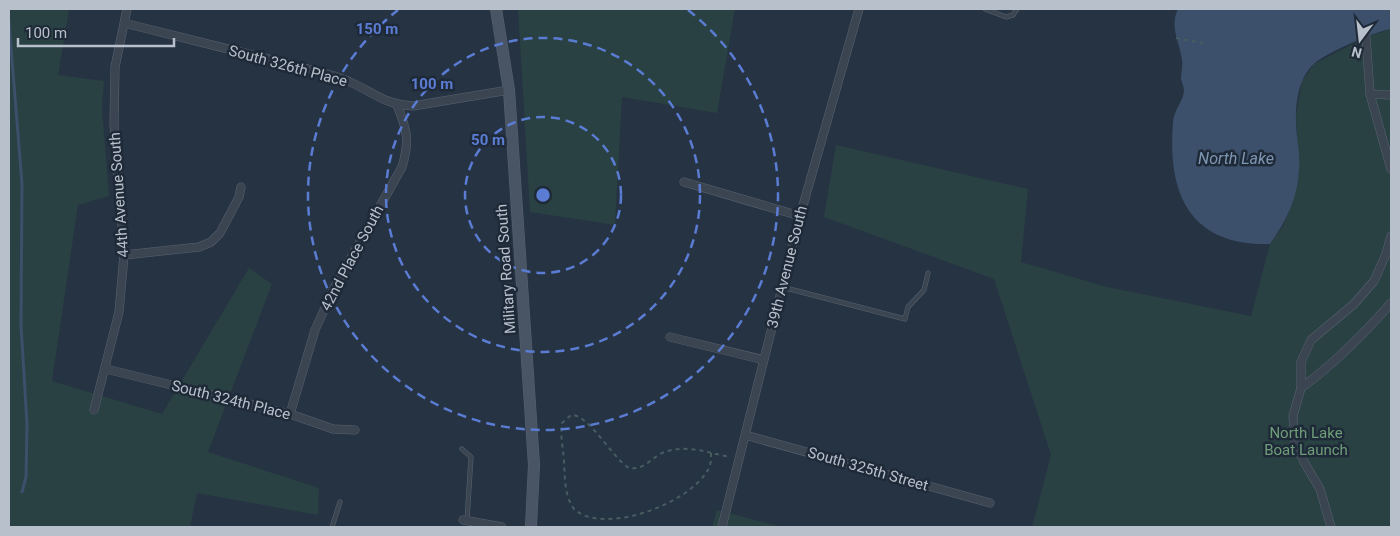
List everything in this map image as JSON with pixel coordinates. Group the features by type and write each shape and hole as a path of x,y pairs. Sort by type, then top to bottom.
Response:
{"main road":[{"name":"Military Road South","path":"496,9 509,90 534,465 531,527"}],"street":[{"name":"44th Avenue South","path":"94,410 119,312 124,256 114,124 115,67 128,9"},
{"name":"39th Avenue South","path":"722,527 800,216 859,9"},
{"name":"South 326th Place","path":"124,23 320,72 350,82 375,97 397,105 413,106 509,90"},
{"path":"1366,37 1370,94 1391,169"},
{"path":"1370,94 1391,95"},
{"name":"42nd Place South","path":"290,414 315,330 334,288 402,167 408,149 408,138 397,105"},
{"path":"684,182 800,216"},
{"path":"124,256 199,247 211,242 220,232 239,197 241,187"},
{"path":"1331,527 1320,489 1304,462 1296,442 1293,416 1301,388 1301,362 1310,340 1354,304 1374,281 1386,254 1391,236"},
{"path":"1301,388 1325,370 1360,338 1391,303"},
{"path":"670,337 764,360"},
{"name":"South 324th Place","path":"106,369 290,414 333,429 355,430"},
{"name":"South 325th Street","path":"745,435 990,503"},
{"path":"465,520 502,527"}],"lane":[{"path":"985,9 1006,17 1013,15 1018,9"},
{"path":"782,287 905,319 908,307 924,290 928,273"},
{"path":"462,450 471,457 465,520"},
{"path":"332,527 340,502"}],"path":[{"path":"1176,38 1203,43"},
{"path":"587,520 574,510 567,493 561,430 562,423 571,415 582,417 617,458 629,468 641,467 666,451 689,448 739,460"},
{"path":"680,502 707,471 712,454"}],"green space":[{"path":"9,9 69,9 58,75 104,81 102,108 109,196 78,205 52,381 162,414 249,268 272,284 208,452 319,488 318,515 197,493 190,527 9,527"},
{"path":"518,9 735,9 717,113 622,97 615,225 530,212"},
{"name":"North Lake Boat Launch","path":"1391,29 1391,527 1032,527 1051,455 994,279 824,217 836,145 1028,189 1021,262 1107,287 1251,316 1270,244 1283,226 1293,201 1299,170 1296,116 1302,81 1314,64 1366,37"},
{"path":"717,510 782,527 712,527"}],"water":[{"name":"North Lake","path":"1178,9 1391,9 1391,29 1363,38 1330,53 1310,68 1302,81 1296,109 1299,150 1298,180 1294,199 1286,218 1270,244 1243,242 1221,236 1203,226 1190,211 1180,193 1172,149 1173,119 1184,91 1181,79 1182,60 1175,29"}],"waterway":[{"path":"9,22 22,184 21,325 27,424 26,477 22,492"}]}
